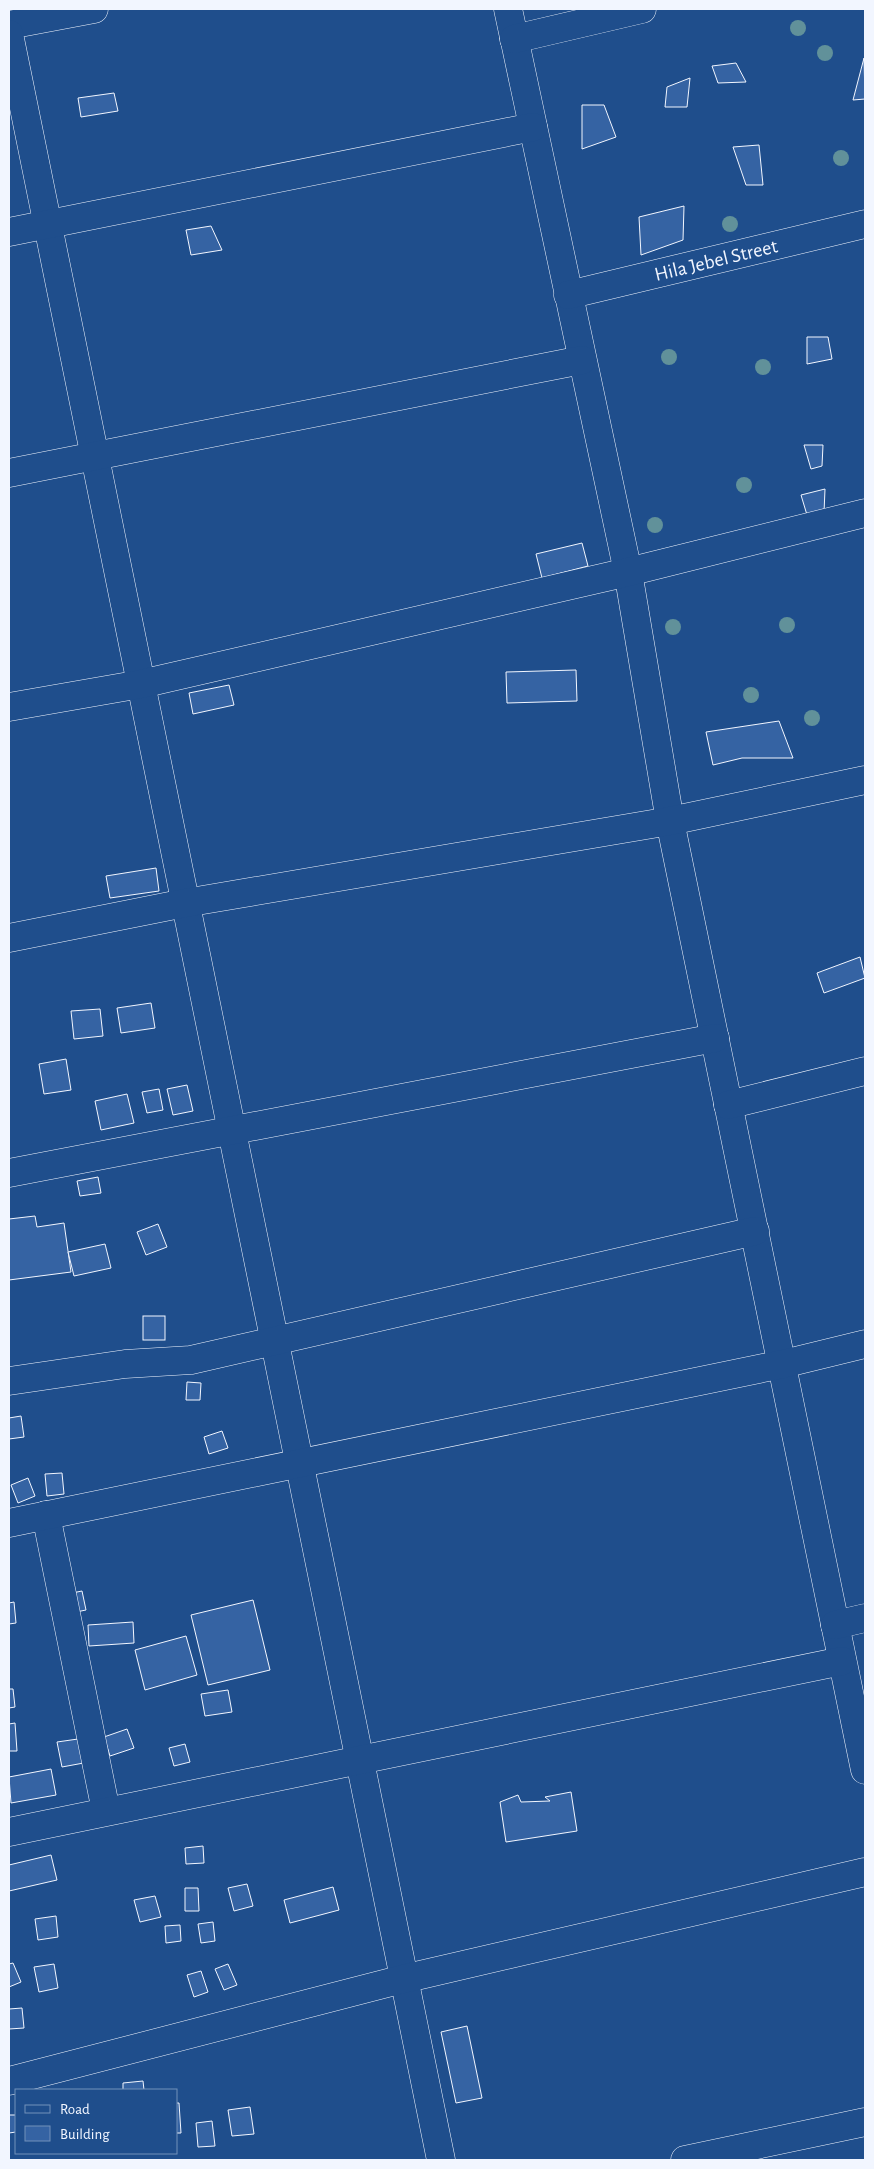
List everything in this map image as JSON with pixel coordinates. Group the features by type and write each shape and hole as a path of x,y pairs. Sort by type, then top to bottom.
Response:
{"street":[{"path":"9,25 94,9"},
{"path":"508,9 628,572 670,821 865,1770"},
{"path":"514,39 642,9"},
{"path":"9,34 358,1760 441,2160"},
{"path":"9,232 533,126"},
{"name":"Hila Jebel Street","path":"568,295 865,224"},
{"path":"9,473 582,360"},
{"path":"9,707 141,684 628,572 865,513"},
{"path":"9,938 185,903 670,821 865,780"},
{"path":"9,1173 230,1129 715,1038"},
{"path":"728,1105 865,1071"},
{"path":"9,1382 125,1364 191,1360 755,1231"},
{"path":"9,1523 783,1364 865,1344"},
{"path":"46,1515 106,1812"},
{"path":"835,1625 865,1618"},
{"path":"9,1832 842,1661"},
{"path":"9,2081 403,1979 865,1872"},
{"path":"685,2160 865,2122"}],"building":[{"path":"864,58 865,99 853,100"},
{"path":"736,63 746,82 718,83 712,66"},
{"path":"690,78 687,107 665,107 667,87"},
{"path":"114,93 118,111 81,117 78,98"},
{"path":"582,105 604,105 616,137 582,149"},
{"path":"759,145 763,185 746,185 733,147"},
{"path":"684,206 683,240 641,255 639,217"},
{"path":"211,226 222,250 191,255 186,230"},
{"path":"807,337 828,337 832,359 807,364"},
{"path":"804,445 823,445 822,466 811,469"},
{"path":"825,489 824,513 807,515 801,495"},
{"path":"582,543 588,566 542,578 536,554"},
{"path":"576,670 577,701 507,703 506,672"},
{"path":"229,685 234,705 193,714 189,693"},
{"path":"779,721 793,758 742,758 713,765 706,732"},
{"path":"156,868 159,891 110,898 106,876"},
{"path":"860,957 865,978 824,993 817,973"},
{"path":"151,1003 155,1028 121,1033 117,1008"},
{"path":"100,1009 103,1036 74,1039 71,1011"},
{"path":"66,1059 71,1090 44,1094 39,1064"},
{"path":"187,1085 193,1111 173,1115 167,1089"},
{"path":"159,1089 163,1110 147,1113 142,1092"},
{"path":"127,1094 134,1123 101,1130 95,1101"},
{"path":"98,1177 101,1193 80,1196 77,1181"},
{"path":"35,1216 37,1227 64,1223 71,1272 9,1280 9,1219"},
{"path":"158,1224 167,1247 146,1255 137,1232"},
{"path":"105,1244 111,1268 74,1276 68,1252"},
{"path":"143,1316 165,1316 165,1340 143,1340"},
{"path":"187,1382 201,1383 200,1400 186,1400"},
{"path":"21,1416 24,1437 9,1439 9,1418"},
{"path":"222,1431 228,1448 209,1454 204,1437"},
{"path":"62,1473 64,1494 47,1496 45,1474"},
{"path":"28,1478 35,1496 18,1503 11,1485"},
{"path":"82,1591 86,1610 71,1613 67,1594"},
{"path":"253,1600 270,1670 208,1685 191,1615"},
{"path":"14,1602 16,1623 9,1624 9,1603"},
{"path":"133,1622 134,1643 89,1646 88,1625"},
{"path":"186,1636 197,1675 145,1690 135,1650"},
{"path":"9,1689 13,1689 15,1707 9,1708"},
{"path":"228,1690 232,1712 205,1716 201,1694"},
{"path":"15,1723 17,1751 9,1751 9,1724"},
{"path":"127,1729 134,1748 110,1756 104,1737"},
{"path":"85,1738 89,1762 62,1767 57,1742"},
{"path":"185,1744 190,1762 174,1766 169,1748"},
{"path":"51,1769 56,1795 11,1803 9,1777"},
{"path":"571,1792 577,1831 506,1842 500,1802 518,1795 521,1802 550,1801 545,1797"},
{"path":"203,1846 204,1863 186,1864 185,1848"},
{"path":"51,1855 57,1880 9,1891 9,1865"},
{"path":"247,1884 253,1906 234,1911 228,1888"},
{"path":"333,1887 339,1910 290,1923 284,1900"},
{"path":"185,1888 198,1888 199,1911 185,1911"},
{"path":"155,1896 161,1917 140,1922 134,1900"},
{"path":"56,1916 58,1937 38,1940 35,1919"},
{"path":"213,1922 215,1941 201,1943 198,1924"},
{"path":"180,1925 181,1941 166,1943 165,1926"},
{"path":"13,1963 21,1982 9,1987 9,1964"},
{"path":"54,1964 58,1988 39,1992 34,1967"},
{"path":"228,1964 237,1985 224,1990 215,1969"},
{"path":"201,1971 208,1992 194,1997 187,1975"},
{"path":"22,2008 24,2028 9,2029 9,2009"},
{"path":"467,2026 482,2098 456,2103 441,2032"},
{"path":"143,2081 144,2089 123,2089 123,2083"},
{"path":"178,2103 179,2103 181,2133 178,2133"},
{"path":"250,2107 254,2134 232,2136 228,2110"},
{"path":"9,2115 15,2115 15,2132 9,2133"},
{"path":"212,2121 215,2146 198,2147 196,2123"}]}
